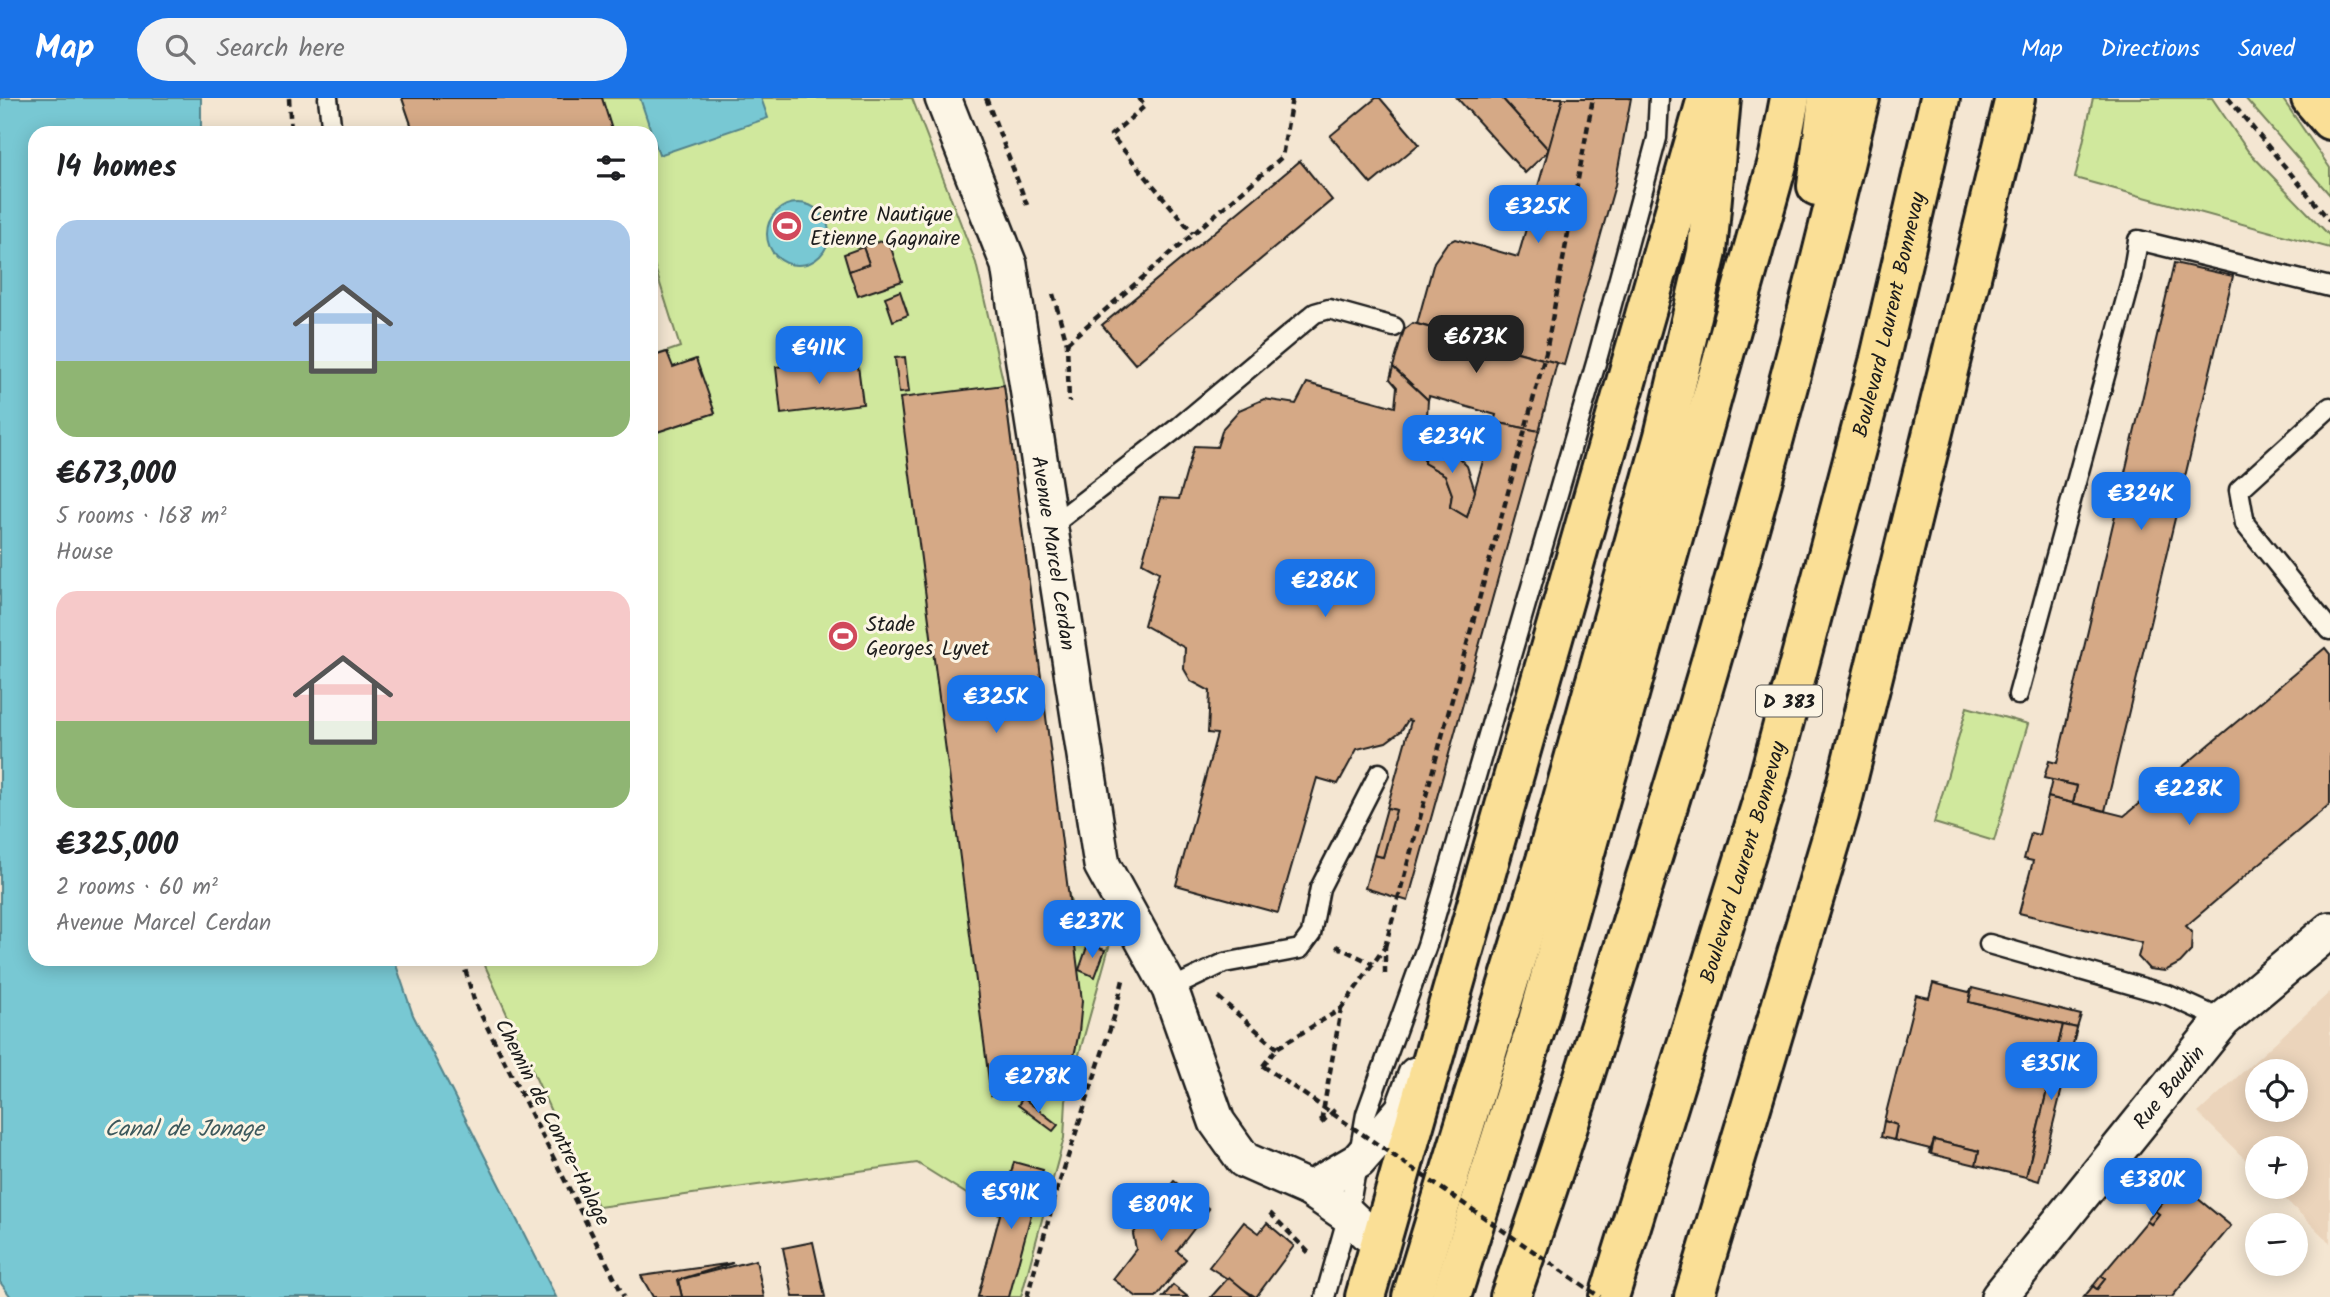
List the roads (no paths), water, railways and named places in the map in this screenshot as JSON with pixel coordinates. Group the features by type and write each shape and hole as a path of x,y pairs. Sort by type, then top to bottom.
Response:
{"main road":[{"path":"1365,1297 1707,98"},
{"path":"1412,1297 1546,860 1664,436 1707,252 1721,98"},
{"path":"1451,1297 1537,1024 1778,161 1790,98"},
{"path":"1820,269 1814,209 1828,98"},
{"path":"1510,1297 1549,1190 1693,727 1820,269 1860,98"},
{"name":"Boulevard Laurent Bonnevay","path":"1609,1297 1766,789 1880,362 1940,98"},
{"path":"1695,1297 1839,814 2015,98"},
{"path":"2311,98 2330,120"},
{"path":"1526,1297 1549,1190"}],"street":[{"name":"Avenue Marcel Cerdan","path":"943,98 1009,264 1102,865 1170,989 1217,1122 1237,1151 1244,1160 1310,1189 1348,1214 1367,1233 1382,1237"},
{"name":"Rue Baudin","path":"1999,1297 2223,1020 2330,930"},
{"path":"1310,1189 1358,1161 1403,1110 1422,1059 1438,1035"}],"lane":[{"path":"328,98 331,126"},
{"path":"1325,1297 1348,1214 1366,1114 1427,945 1596,363 1657,138 1659,98"},
{"path":"2323,98 2330,111"},
{"path":"2018,695 2132,277 2138,240 2330,287"},
{"path":"1050,527 1180,426 1315,313 1329,309 1394,327"},
{"path":"2330,407 2239,490 2245,524 2330,630"},
{"path":"1170,989 1224,963 1300,949 1311,934 1320,888 1379,773"},
{"path":"1989,944 2168,995 2223,1020"}],"water":[{"name":"Canal de Jonage","path":"0,98 201,98 201,126 28,126 28,966 396,966 413,1015 556,1297 11,1297 0,1282"},
{"path":"640,98 761,98 768,118 659,155 658,126 649,126"},
{"path":"798,203 810,205 820,212 827,222 827,246 820,256 810,263 798,265 786,263 776,256 769,246 767,234 769,222 776,212 786,205"}],"place":[{"name":"Centre Nautique Etienne Gagnaire","path":"787,226"},
{"name":"Stade Georges Lyvet","path":"843,636"}]}
